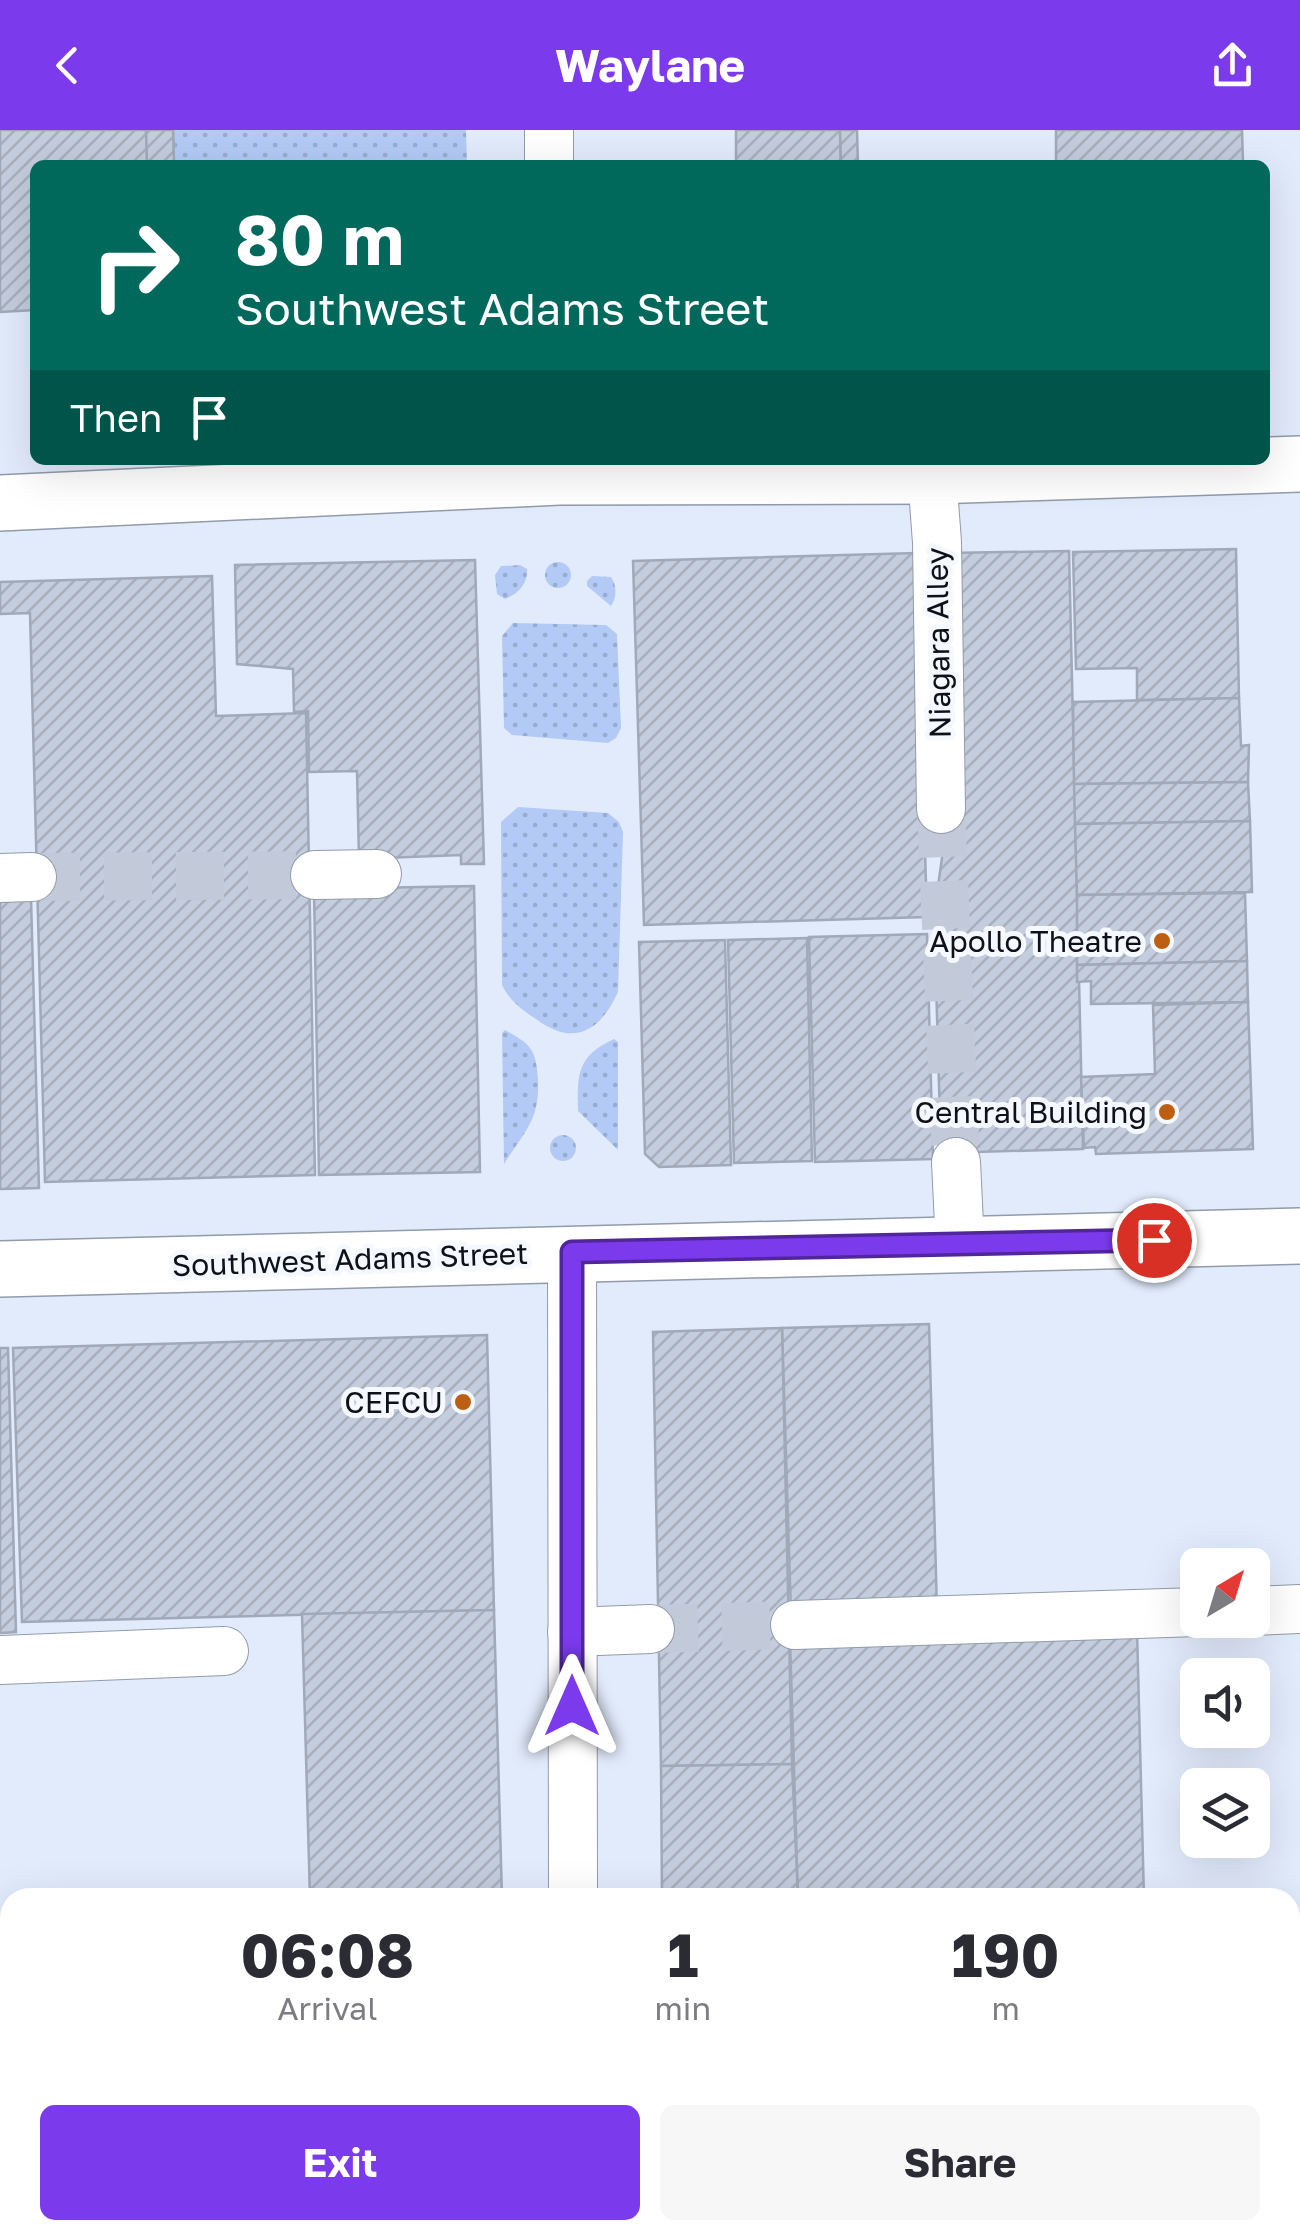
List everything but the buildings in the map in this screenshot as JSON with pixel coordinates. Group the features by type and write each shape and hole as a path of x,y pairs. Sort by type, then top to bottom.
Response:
{"main road":[{"path":"1270,465 1300,464"},
{"path":"0,503 559,469 932,476 1269,465"},
{"name":"Southwest Adams Street","path":"0,1269 1300,1236"}],"street":[{"path":"549,130 549,160"},
{"name":"Niagara Alley","path":"932,476 937,542 940,809"},
{"path":"314,874 377,874"},
{"path":"956,1162 960,1245"},
{"path":"572,1252 572,1888"},
{"path":"1270,1610 1300,1609"},
{"path":"795,1625 1180,1613"},
{"path":"572,1632 650,1629"},
{"path":"0,1660 224,1651"}],"shaded area":[{"path":"173,130 466,130 467,160 174,160"},
{"path":"558,562 567,566 571,575 567,584 558,588 549,584 545,575 549,566"},
{"path":"520,565 527,569 524,584 505,599 497,594 495,575 501,566"},
{"path":"592,576 611,577 616,592 611,606 587,586"},
{"path":"513,623 606,625 617,634 621,728 616,738 608,743 512,735 504,728 502,636"},
{"path":"518,807 608,813 619,822 623,832 618,992 603,1017 584,1031 549,1028 516,1004 502,985 501,822"},
{"path":"505,1030 534,1054 538,1093 530,1124 504,1164 502,1033"},
{"path":"614,1039 618,1042 618,1150 578,1111 579,1076 586,1059"},
{"path":"563,1135 572,1139 576,1148 572,1157 563,1161 554,1157 550,1148 554,1139"}],"tunnel":[{"path":"941,809 956,1162"},
{"path":"32,877 315,875"},
{"path":"650,1629 795,1625"}],"place":[{"name":"Apollo Theatre","path":"1162,941"},
{"name":"Central Building","path":"1167,1112"},
{"name":"CEFCU","path":"463,1402"}],"route":[{"path":"572,1706 572,1252 1154,1240"}]}
